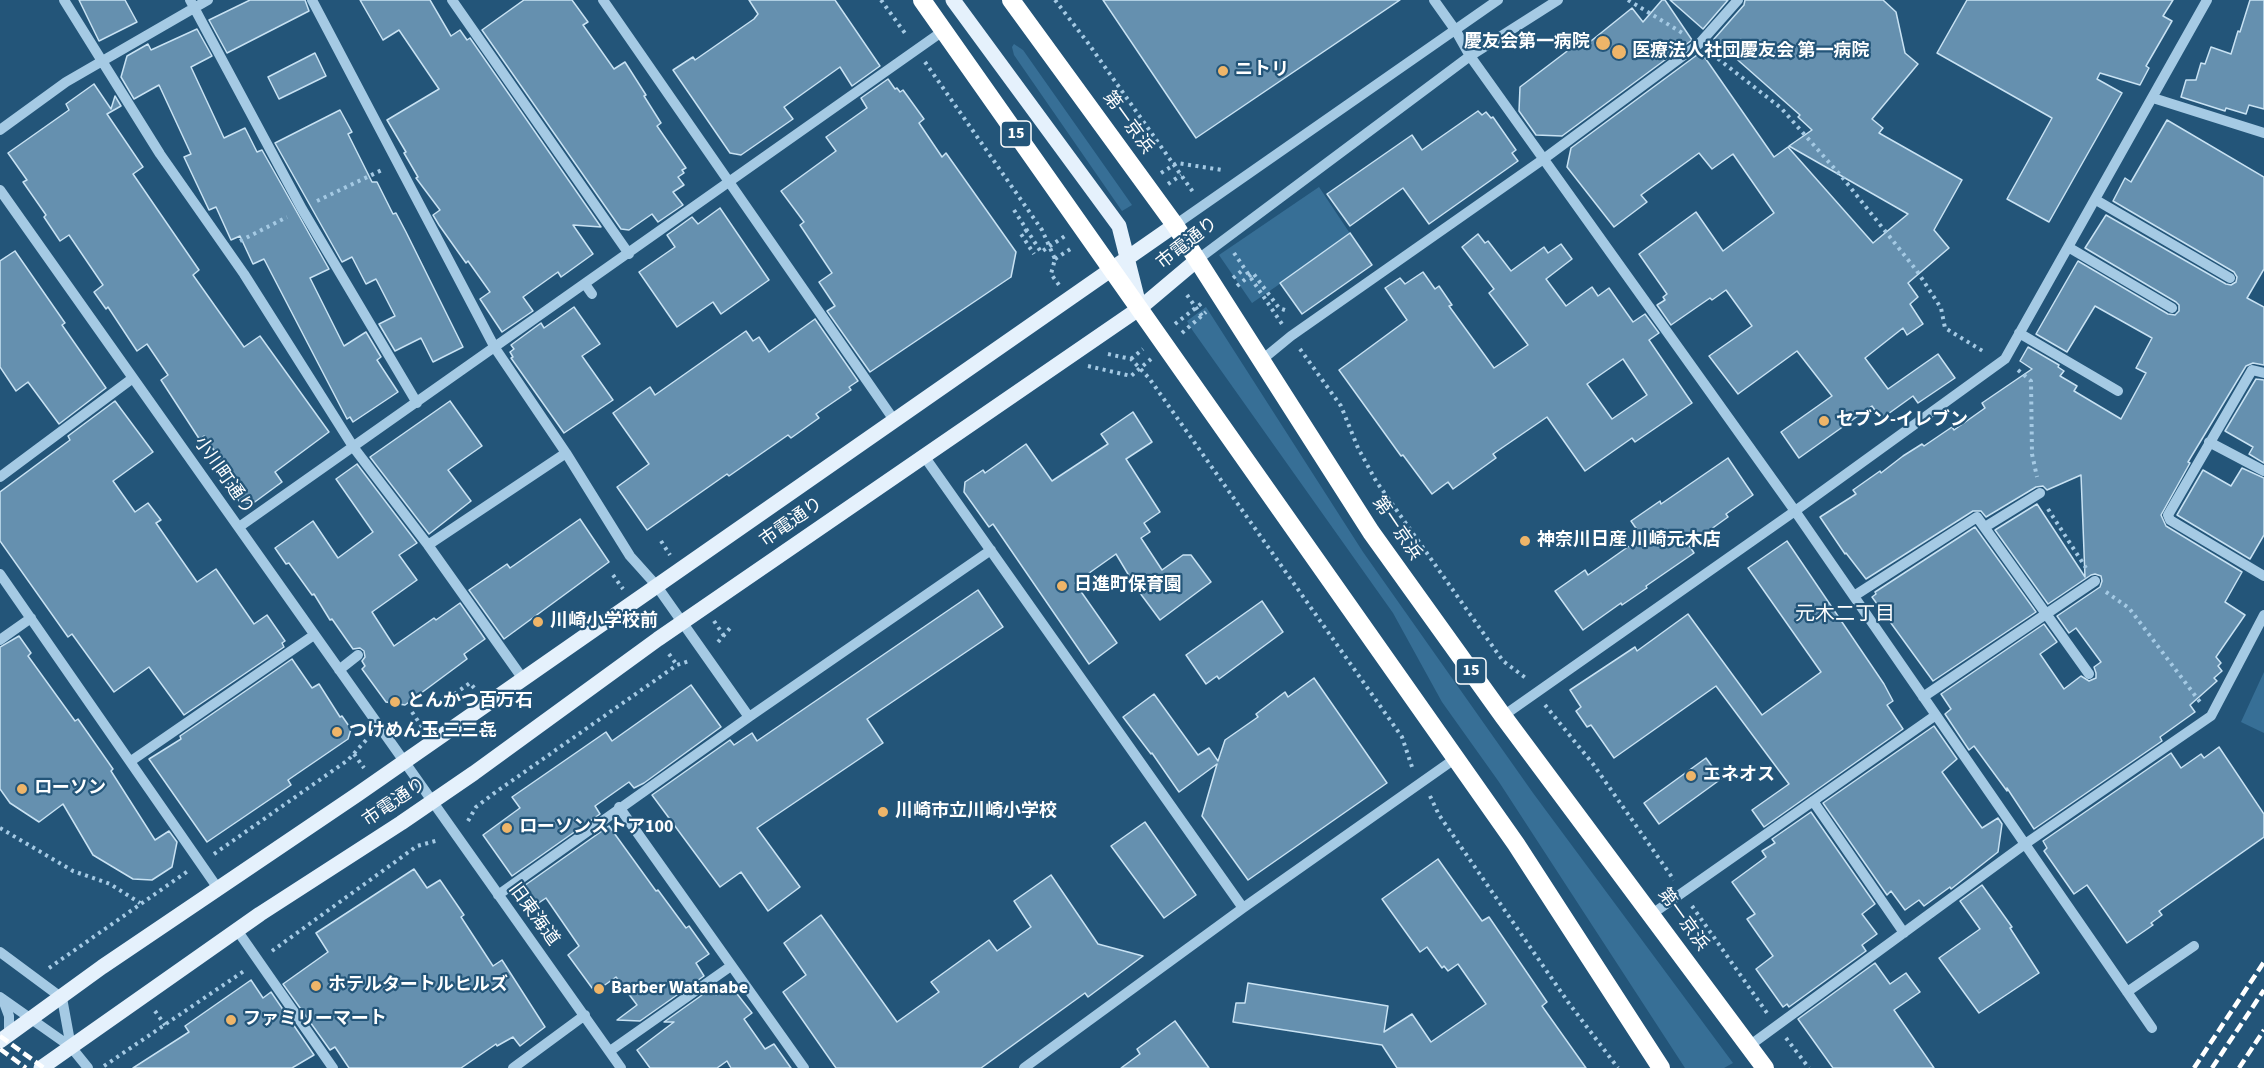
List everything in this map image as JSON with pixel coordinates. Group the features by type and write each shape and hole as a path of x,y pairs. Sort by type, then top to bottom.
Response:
{"highway":[{"name":"15","path":"922,0 1516,844 1661,1068"},
{"name":"第一京浜","path":"1011,0 1175,225 1263,359 1371,532 1503,716 1765,1068"}],"main road":[{"path":"953,0 1119,226 1140,308"},
{"name":"市電通り","path":"4,1037 1175,225"},
{"name":"市電通り","path":"41,1068 237,930 432,802 682,623 1140,308 1197,260"}],"street":[{"path":"64,0 160,154 244,274 354,448 428,545 523,679"},
{"path":"0,130 66,82 192,4 208,0"},
{"path":"312,0 495,348 566,453 630,556 656,585 748,717"},
{"path":"452,0 628,254"},
{"path":"603,0 894,420"},
{"path":"1434,0 1470,56 1795,511 2152,1028"},
{"name":"市電通り","path":"1175,225 1498,0"},
{"name":"市電通り","path":"1197,260 1470,56 1558,0"},
{"path":"1263,359 1291,336 1545,158 1699,44 1738,0"},
{"path":"1503,716 1795,511 2005,359 2208,0"},
{"path":"192,4 302,209 417,403"},
{"path":"239,527 585,285 608,275 628,254 943,31"},
{"path":"2153,98 2264,133"},
{"name":"小川町通り","path":"0,190 418,782"},
{"path":"2096,200 2230,278"},
{"path":"2068,247 2172,308"},
{"path":"585,285 592,294"},
{"path":"2019,333 2118,391"},
{"path":"2264,373 2252,370 2168,515 2170,520 2264,576"},
{"path":"0,477 133,378"},
{"path":"2209,442 2264,471"},
{"path":"428,545 566,453"},
{"path":"924,456 1243,908"},
{"path":"1985,527 2040,493"},
{"path":"1854,597 1977,517 2089,674"},
{"path":"498,895 619,807 991,550"},
{"path":"0,574 219,890"},
{"path":"1923,697 2095,581"},
{"path":"1749,1046 2025,844 2211,716 2264,615"},
{"path":"0,640 31,618"},
{"path":"131,761 314,634"},
{"path":"339,669 358,656"},
{"path":"1652,914 1936,716"},
{"path":"1024,1068 1243,908 1455,758"},
{"name":"旧東海道","path":"418,782 621,1068"},
{"path":"1813,801 1904,933"},
{"path":"619,807 804,1068"},
{"path":"237,930 333,1068"},
{"path":"2127,992 2194,946"},
{"path":"0,952 62,998 71,1047"},
{"path":"610,1051 731,966"},
{"path":"2,998 71,1047 88,1068"},
{"path":"2,998 9,1016 4,1037"},
{"path":"513,1068 585,1015"}],"path":[{"path":"881,0 1042,230 1055,259 1051,274"},
{"path":"1055,0 1181,175 1173,180"},
{"path":"1628,0 1699,44 1781,108 1842,177 1917,271 1941,308 1945,328 1986,353 2005,359 2031,381 2032,454 2040,493 2053,518 2095,581 2129,608 2211,716"},
{"path":"1177,163 1223,171"},
{"path":"1014,210 1041,252"},
{"path":"1027,230 1022,234 1034,254"},
{"path":"1082,368 1089,366 1131,376 1217,291 1244,268 1341,406 1355,441 1376,481 1503,661 1526,677"},
{"path":"1236,287 1253,273 1279,308 1285,310"},
{"path":"1131,359 1164,343 1210,309"},
{"path":"1109,354 1131,359 1149,378 1402,737 1414,773"},
{"path":"715,645 732,627"},
{"path":"467,822 476,807 493,794 677,665 693,660"},
{"path":"436,707 470,683"},
{"path":"1544,703 1593,764 1766,1012"},
{"path":"69,954 348,760 363,742"},
{"path":"1427,790 1439,815 1561,992 1618,1068"},
{"path":"0,828 73,871 110,884 140,903"},
{"path":"101,931 118,956"},
{"path":"144,995 165,1025"},
{"path":"1791,1043 1809,1068"}],"shaded area":[{"path":"1014,44 1023,50 1132,205 1122,211 1014,55 1012,47"},
{"path":"1319,187 1351,235 1252,303 1219,255"},
{"path":"1206,307 1363,552 1533,793 1733,1063 1724,1068 1685,1068 1499,782 1442,702 1393,613 1193,331 1187,321"},
{"path":"2264,672 2264,733 2241,722"}],"building":[{"path":"79,0 125,0 137,22 99,41"},
{"path":"250,0 305,0 309,11 227,53 209,20"},
{"path":"360,0 430,0 451,36 460,30 467,40 470,38 601,227 573,225 593,254 561,277 558,272 523,297 533,311 502,332 480,299 490,292 468,261 466,263 433,215 440,210 416,178 418,177 404,153 406,152 387,120 439,89 399,30 383,40"},
{"path":"524,0 572,0 588,22 583,25 614,69 625,62 661,123 657,126 686,168 682,170 684,173 678,177 684,185 673,192 683,205 658,222 652,214 629,230 621,229 482,30"},
{"path":"749,0 835,0 880,66 852,86 840,67 784,107 793,119 741,155 730,153 673,70 693,57 695,60 754,19 758,14"},
{"name":"ニトリ","path":"1103,0 1400,0 1196,138"},
{"path":"1662,0 1665,0 1692,40 1562,136 1536,135 1519,111 1520,87 1587,36 1591,41 1632,8 1643,22"},
{"path":"1670,0 1728,0 1703,29"},
{"path":"1745,0 1883,0 1896,12 1905,53 1918,64 1872,119 1883,128 1879,133 1962,180 1934,230 1949,248 1908,283 1918,297 1910,304 1923,324 1907,335 1903,328 1865,358 1888,389 1938,354 1955,378 1918,403 1913,396 1881,419 1872,406 1799,458 1781,432 1832,396 1797,351 1738,394 1709,356 1752,326 1726,290 1712,300 1710,298 1671,325 1657,305 1665,300 1663,297 1667,294 1639,254 1696,212 1723,251 1774,213 1733,154 1712,169 1699,153 1641,195 1647,202 1614,227 1567,167 1571,148 1701,52 1774,157 1788,147 1873,243 1908,214 1789,146 1812,130 1798,117 1800,115 1714,39 1744,5"},
{"path":"1967,0 2173,0 2163,16 2172,21 2146,66 2149,68 2140,85 2100,73 2097,79 2122,93 2049,222 2007,199 2052,118 1937,53"},
{"path":"2250,0 2264,0 2264,109 2249,105 2246,114 2226,108 2225,111 2181,97 2186,80 2196,80 2201,63 2205,64 2211,47 2231,54"},
{"path":"197,29 212,56 191,67 224,138 245,128 257,152 262,150 329,269 310,278 344,346 366,332 381,357 377,360 398,392 353,422 350,417 347,419 264,259 253,264 240,236 231,240 216,207 209,210 184,157 191,154 159,85 134,99 121,77 127,56 148,44 151,50"},
{"path":"315,53 326,76 279,99 268,77"},
{"path":"888,79 895,89 897,88 900,92 903,90 924,119 919,123 942,157 946,153 1016,252 1011,277 870,372 827,311 835,306 819,282 832,273 800,225 804,222 781,191 836,151 826,137 867,108 861,98"},
{"path":"94,84 111,109 115,96 121,106 107,114 143,167 133,174 199,270 193,275 244,347 260,336 329,432 275,472 282,482 252,504 239,501 228,484 234,479 204,436 200,440 161,380 168,375 147,344 137,351 108,307 106,309 94,292 103,285 69,235 60,241 44,217 46,215 23,182 27,180 8,153 69,110 66,104"},
{"path":"340,110 352,132 348,134 372,182 377,182 393,214 396,213 463,347 433,362 421,338 395,351 379,324 395,316 376,279 366,284 352,257 342,262 275,143"},
{"path":"1478,111 1482,115 1486,112 1491,118 1493,117 1516,150 1512,153 1518,161 1429,224 1403,188 1350,226 1327,194 1412,135 1422,150"},
{"path":"2167,120 2264,177 2264,269 2247,298 2264,307 2264,365 2253,363 2246,366 2188,462 2190,463 2161,515 2166,526 2242,572 2225,602 2245,615 2216,657 2221,663 2218,666 2222,671 2214,678 2217,681 2190,705 2195,712 2160,737 2162,741 2034,829 2007,788 2007,791 1974,746 1969,750 1945,714 1951,709 1941,694 2044,624 2057,642 2040,654 2064,689 2081,676 2089,681 2096,678 2094,667 2101,662 2076,628 2069,633 2057,616 2100,587 2101,576 2091,575 2048,604 1995,530 2037,504 2085,577 2081,475 2047,490 2043,486 2036,487 1986,517 1981,511 1973,511 1866,579 1845,554 1820,517 1856,494 1853,490 1880,471 1881,473 1903,456 1922,444 1924,446 1952,427 1954,430 1985,408 1982,403 2032,369 2020,361 2028,347 2059,365 2058,367 2064,371 2060,376 2077,386 2074,391 2121,419 2146,373 2136,368 2152,338 2095,306 2067,352 2036,334 2078,261 2168,314 2175,315 2179,311 2179,305 2176,302 2085,248 2106,215 2226,284 2231,285 2236,282 2237,277 2234,272 2113,201 2125,178 2131,182"},
{"path":"720,208 769,280 721,314 713,302 677,327 639,272 675,247 667,235 692,217 698,224"},
{"path":"1350,233 1372,265 1302,314 1280,283"},
{"path":"1478,234 1485,243 1488,241 1511,271 1544,247 1548,253 1561,244 1572,259 1546,279 1566,306 1592,287 1598,296 1609,288 1633,322 1645,314 1659,333 1649,340 1692,403 1635,442 1632,438 1585,471 1547,417 1493,454 1496,458 1453,489 1448,482 1432,494 1403,455 1401,456 1339,370 1407,320 1385,288 1400,278 1405,284 1423,272 1435,289 1439,286 1452,305 1449,306 1494,368 1528,345 1489,293 1494,289 1462,247","holes":["1623,359 1647,395 1612,419 1587,384"]},
{"path":"15,251 65,323 62,325 106,388 59,424 28,382 16,391 0,367 0,261"},
{"path":"574,307 600,344 582,356 613,400 564,433 511,358 513,357 510,352 514,349 511,345 541,323 544,328"},
{"path":"815,319 858,381 849,387 851,390 816,414 819,418 791,438 788,435 647,530 617,487 649,464 613,413 650,387 655,395 746,331 753,341 759,337 769,352"},
{"path":"2256,379 2264,380 2264,463 2249,454 2253,447 2225,431"},
{"path":"115,401 153,452 113,481 135,512 148,503 161,520 156,523 197,582 216,569 254,624 267,615 285,641 282,643 284,647 184,715 149,667 114,692 72,634 68,637 0,541 0,492 70,440 68,436"},
{"path":"450,401 482,446 448,470 471,501 429,534 370,457"},
{"path":"1133,412 1152,442 1126,459 1160,512 1144,523 1150,532 1141,538 1162,570 1183,555 1191,555 1211,582 1160,620 1137,589 1116,554 1075,583 1117,643 1089,664 993,524 989,527 964,492 965,482 983,470 985,473 1026,444 1052,481 1108,444 1101,434"},
{"path":"1728,458 1753,495 1726,514 1728,517 1689,545 1694,553 1646,586 1647,588 1583,630 1555,591 1585,570 1588,575 1642,537 1631,521 1660,501 1661,504"},
{"path":"357,464 417,543 399,555 417,580 372,612 394,646 460,603 485,639 464,654 467,659 405,705 386,702 362,669 365,666 362,661 365,657 364,651 360,648 353,649 332,619 330,620 314,594 312,595 275,548 313,521 338,558 373,532 336,479"},
{"path":"2242,468 2264,478 2264,535 2250,559 2177,515 2203,470 2231,486"},
{"path":"580,519 609,562 504,639 469,590 507,564 510,568"},
{"path":"1975,527 2036,612 1933,681 1872,597 1876,594 1875,592"},
{"path":"1787,541 1884,684 1893,701 1887,705 1903,729 1764,827 1752,810 1789,784 1716,686 1614,758 1591,725 1587,727 1576,711 1581,707 1570,690 1635,647 1637,651 1688,614 1762,715 1821,672 1748,568"},
{"path":"978,590 1003,627 867,719 883,743 757,828 800,887 768,911 741,872 720,887 652,795 730,740 734,745 752,733 757,741"},
{"path":"1262,601 1283,632 1219,679 1217,676 1206,684 1186,655"},
{"path":"19,636 31,653 28,656 75,721 78,719 113,769 111,771 155,840 169,831 177,842 172,867 152,880 133,879 93,855 63,804 39,822 10,803 0,789 0,647"},
{"path":"292,659 312,688 319,684 340,717 342,716 351,729 348,739 288,780 291,785 207,842 149,759 181,739 180,736"},
{"path":"1314,678 1387,783 1248,880 1202,816 1217,764 1179,792 1123,717 1154,694 1198,755 1209,748 1218,761 1225,740 1258,717 1256,714 1285,692 1288,697"},
{"path":"691,685 721,727 644,783 634,788 629,782 595,806 600,814 512,876 483,835 520,808 512,797 606,732 612,741"},
{"path":"1934,726 1957,759 1942,772 1982,828 1998,818 2002,824 1998,852 1951,889 1950,887 1924,906 1919,900 1905,910 1891,891 1887,895 1823,803"},
{"path":"2219,747 2264,814 2264,837 2159,911 2162,915 2151,923 2153,925 2127,943 2087,885 2074,894 2044,851 2047,848 2043,841 2171,753 2181,768 2201,754 2204,758"},
{"path":"1706,758 1721,779 1659,824 1644,803"},
{"path":"1811,812 1875,904 1862,914 1877,934 1862,945 1866,951 1789,1007 1787,1004 1783,1007 1756,969 1773,956 1747,919 1755,914 1732,882 1766,857 1762,851 1775,843 1772,839"},
{"path":"1145,822 1196,895 1164,918 1111,846"},
{"path":"609,826 656,891 658,890 686,928 689,926 709,954 696,963 704,976 640,1021 617,1020 637,1005 616,977 595,992 568,955 579,946 546,898 534,906 521,888"},
{"path":"1438,859 1482,921 1489,917 1547,1002 1542,1006 1586,1068 1397,1068 1382,1045 1233,1022 1236,1003 1245,1003 1248,983 1388,1006 1384,1032 1412,1014 1431,1042 1486,1004 1458,964 1448,971 1444,966 1442,968 1427,947 1420,952 1382,899"},
{"path":"414,869 427,888 440,880 464,915 461,917 493,966 502,960 545,1027 520,1046 513,1037 497,1046 496,1044 461,1068 349,1068 335,1047 330,1050 283,984 328,952 316,933"},
{"path":"1051,875 1098,944 1143,956 1088,997 1085,993 981,1068 836,1068 783,992 806,975 784,943 821,915 897,1022 939,992 931,982 989,940 997,951 1031,927 1014,901"},
{"path":"1982,885 2012,927 2010,928 2039,973 1979,1013 1939,958 1980,929 1960,901"},
{"path":"1875,963 1890,984 1906,973 1920,992 1894,1010 1934,1068 1833,1068 1798,1019"},
{"path":"251,980 263,998 271,992 314,1055 292,1068 133,1068 189,1032 185,1026"},
{"path":"712,988 716,995 725,988 729,994 734,990 752,1013 744,1019 765,1049 774,1044 791,1068 731,1068 727,1061 717,1068 650,1068 637,1050 674,1022 664,1022"},
{"path":"1175,1021 1209,1068 1121,1068 1140,1054 1137,1049"}],"railway":[{"path":"2194,1068 2264,962"},
{"path":"2212,1068 2264,990"},
{"path":"2239,1068 2264,1030"},
{"path":"0,1036 44,1068"},
{"path":"0,1049 26,1068"}],"place":[{"name":"慶友会第一病院","path":"1603,43"},
{"name":"医療法人社団慶友会 第一病院","path":"1619,52"},
{"name":"ニトリ","path":"1223,71"},
{"name":"セブン-イレブン","path":"1824,421"},
{"name":"神奈川日産 川崎元木店","path":"1525,541"},
{"name":"日進町保育園","path":"1062,586"},
{"name":"川崎小学校前","path":"538,622"},
{"name":"とんかつ百万石","path":"395,702"},
{"name":"つけめん玉 三三㐂","path":"337,732"},
{"name":"エネオス","path":"1691,776"},
{"name":"ローソン","path":"22,789"},
{"name":"川崎市立川崎小学校","path":"883,812"},
{"name":"ローソンストア100","path":"507,828"},
{"name":"ホテルタートルヒルズ","path":"316,986"},
{"name":"Barber Watanabe","path":"599,989"},
{"name":"ファミリーマート","path":"231,1020"}],"district":[{"name":"元木二丁目","path":"1845,616"}]}
